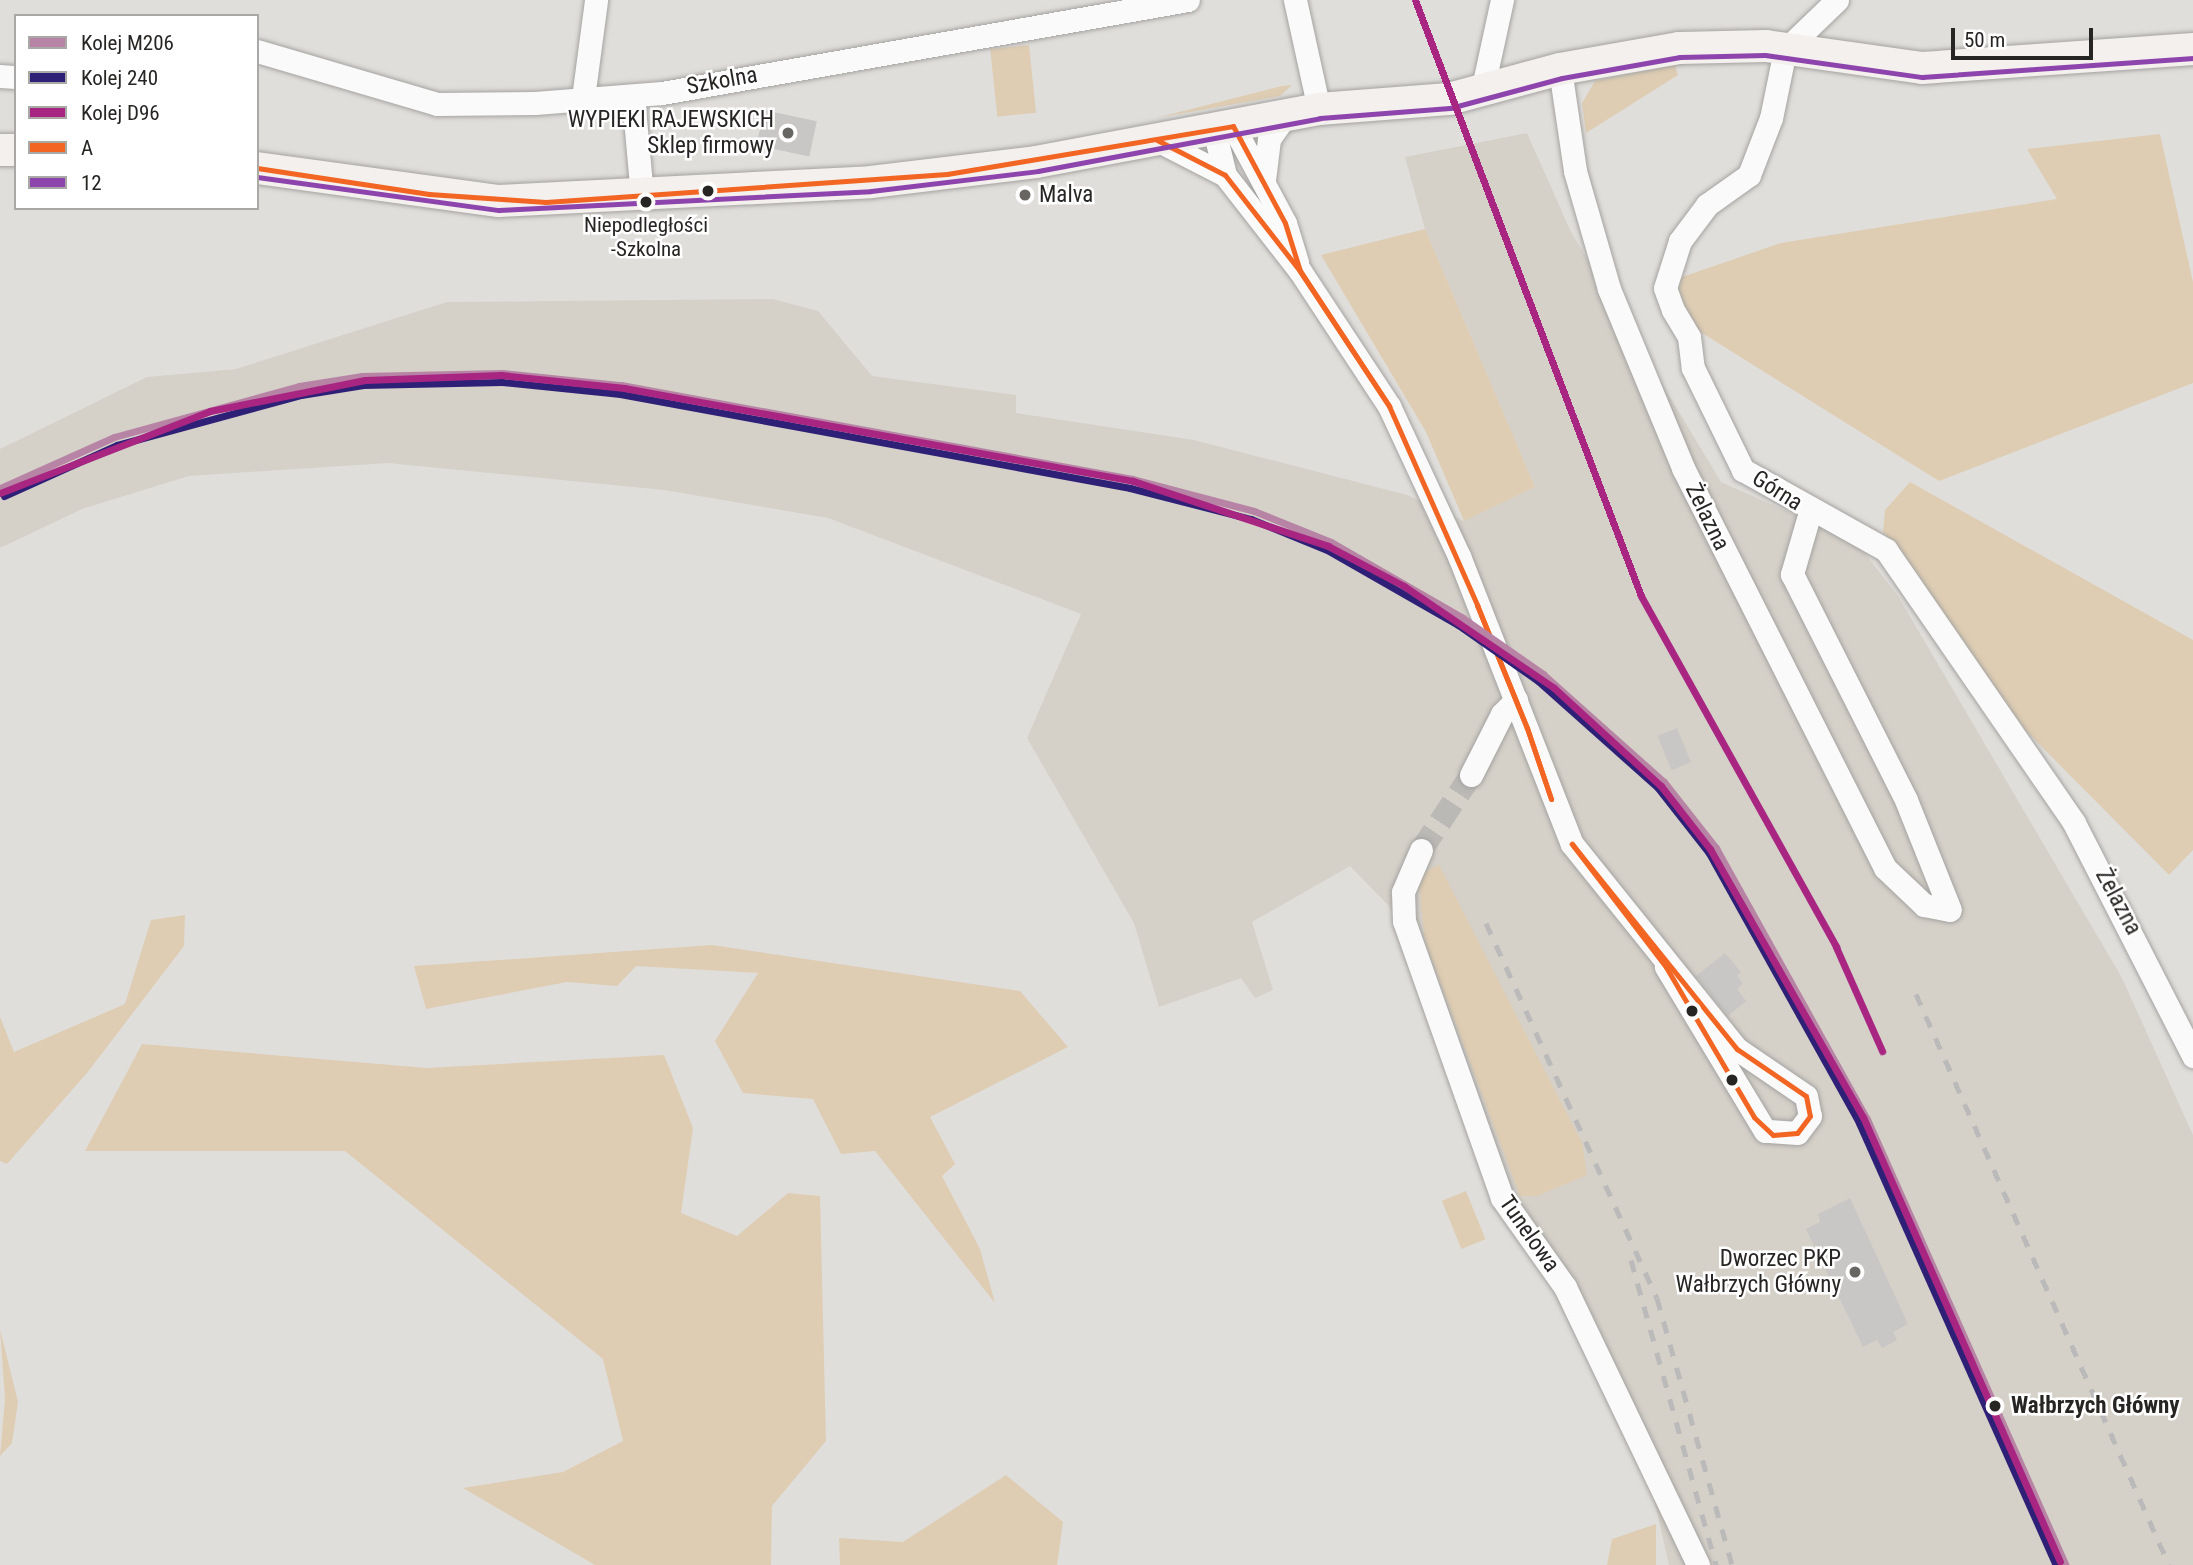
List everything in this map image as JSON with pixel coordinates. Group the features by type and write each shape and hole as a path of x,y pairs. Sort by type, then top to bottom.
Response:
{"main road":[{"path":"259,168 499,201 642,195 947,174 1157,140 1319,109 1449,99 1483,87 1560,69 1679,48 1785,50 1922,68 2193,48"}],"street":[{"path":"583,98 596,0"},
{"name":"Szkolna","path":"259,52 437,104 633,97 1188,0"},
{"path":"1295,0 1319,109"},
{"path":"1483,87 1502,0"},
{"path":"1785,50 1837,0"},
{"name":"Górna","path":"1785,50 1759,157 1749,175 1691,224 1665,288 1689,337 1693,368 1728,447 1743,470 1810,512 1792,574 1906,800 1950,910"},
{"name":"Żelazna","path":"1560,69 1575,171 1609,289 1683,468 1885,868 1924,905 1950,910"},
{"path":"633,97 642,195"},
{"path":"1265,180 1269,139 1286,116"},
{"path":"1223,128 1225,175"},
{"path":"1223,128 1265,180 1300,271"},
{"path":"1157,140 1225,175 1300,271 1389,406 1459,556 1572,844 1666,967 1737,1049 1806,1096 1810,1116 1797,1133 1784,1136 1765,1131 1666,967"},
{"name":"Żelazna","path":"1810,512 1834,519 1886,550 2074,823 2125,913 2193,1056"},
{"path":"1471,775 1502,714 1516,700"},
{"name":"Tunelowa","path":"1420,850 1403,892 1404,921 1502,1198 1564,1287 1698,1565"}],"shaded area":[{"path":"1029,45 1036,113 997,117 990,49"},
{"path":"1675,65 1678,75 1586,133 1582,103 1595,81"},
{"path":"1292,85 1280,96 1156,118 1282,86"},
{"path":"1527,133 1571,232 1721,482 1856,542 1898,596 2122,978 2193,1135 2193,1565 1669,1565 1651,1486 1528,1212 1508,1193 1420,950 1387,904 1350,866 1252,922 1273,990 1255,998 1241,978 1159,1007 1134,923 1027,738 1081,614 828,518 664,490 388,463 189,476 82,509 0,548 0,449 147,377 236,369 447,302 773,299 818,311 872,376 1016,395 1016,413 1194,440 1407,495 1464,521 1535,487 1425,229 1405,157"},
{"path":"2160,134 2193,282 2193,383 1939,481 1691,326 1678,285 1682,277 1781,243 2057,199 2027,149"},
{"path":"1425,229 1535,487 1464,521 1426,432 1321,255"},
{"path":"1910,482 2193,640 2193,850 2169,875 2026,731 1883,532 1885,510"},
{"path":"1439,865 1582,1143 1587,1175 1537,1196 1520,1196 1425,942 1418,875"},
{"path":"185,915 184,946 87,1073 7,1164 0,1161 0,1017 14,1052 125,1004 151,920"},
{"path":"712,945 1020,991 1068,1047 930,1117 955,1164 942,1176 980,1249 995,1303 875,1151 841,1154 813,1099 743,1093 715,1041 758,973 636,966 617,986 567,982 426,1009 414,966"},
{"path":"142,1044 427,1068 664,1055 693,1128 681,1213 737,1236 788,1193 820,1196 826,1441 772,1506 771,1565 595,1565 463,1488 563,1472 623,1441 603,1359 345,1151 85,1151"},
{"path":"1466,1191 1485,1239 1461,1249 1442,1201"},
{"path":"0,1329 18,1402 12,1443 0,1456 5,1398"},
{"path":"1006,1475 1063,1522 1057,1565 840,1565 839,1538 903,1542"},
{"path":"1656,1524 1656,1565 1607,1565 1612,1539"}],"building":[{"name":"WYPIEKI RAJEWSKICH Sklep firmowy","path":"764,110 817,121 809,156 757,145"},
{"path":"1677,728 1691,762 1671,770 1658,736"},
{"path":"1725,953 1741,972 1737,976 1743,983 1737,989 1746,1001 1728,1016 1696,976"},
{"name":"Dworzec PKP Wałbrzych Główny","path":"1850,1198 1908,1324 1893,1332 1897,1340 1882,1348 1877,1340 1863,1347 1806,1229 1820,1222 1818,1214"}],"tunnel":[{"path":"1421,850 1471,775"}],"railway":[{"path":"1486,923 1657,1298 1732,1565"},
{"path":"1916,994 2169,1565"},
{"path":"1631,1260 1716,1565"}],"rail line":[{"name":"D96","path":"1415,0 1641,596 1836,947 1882,1051"},
{"name":"M206","path":"0,488 114,437 299,386 362,376 502,373 621,385 1132,479 1254,511 1331,542 1463,618 1543,674 1664,782 1716,848 1867,1119 2066,1565"},
{"name":"D96","path":"0,493 210,411 365,380 501,375 624,388 1133,481 1328,546 1404,586 1554,688 1661,786 1710,849 1863,1117 2060,1561"},
{"name":"240","path":"4,496 117,445 301,395 363,385 502,382 620,394 1130,488 1251,519 1327,550 1458,625 1538,681 1658,788 1709,853 1859,1123 2056,1565"}],"transit line":[{"name":"12","path":"259,177 499,210 871,191 1038,171 1320,118 1450,108 1562,78 1680,57 1765,55 1922,77 2193,58"},
{"name":"A","path":"259,168 429,194 546,202 947,174 1233,126 1285,223 1300,271"},
{"name":"A","path":"1157,140 1225,175 1300,271"},
{"name":"A","path":"1300,271 1389,406"},
{"name":"A","path":"1300,271 1389,406"},
{"name":"A","path":"1389,406 1477,605"},
{"name":"A","path":"1477,605 1527,728"},
{"name":"A","path":"1477,605 1527,728"},
{"name":"A","path":"1527,728 1551,799"},
{"name":"A","path":"1527,728 1551,799"},
{"name":"A","path":"1572,844 1737,1049 1806,1096 1810,1116 1797,1133 1773,1135 1754,1117 1666,967 1572,844"}],"place":[{"name":"WYPIEKI RAJEWSKICH Sklep firmowy","path":"788,133"},
{"name":"Malva","path":"1025,195"},
{"name":"Niepodległości -Szkolna","path":"646,202"},
{"name":"Dworzec PKP Wałbrzych Główny","path":"1855,1272"},
{"name":"Wałbrzych Główny","path":"1995,1406"}]}
